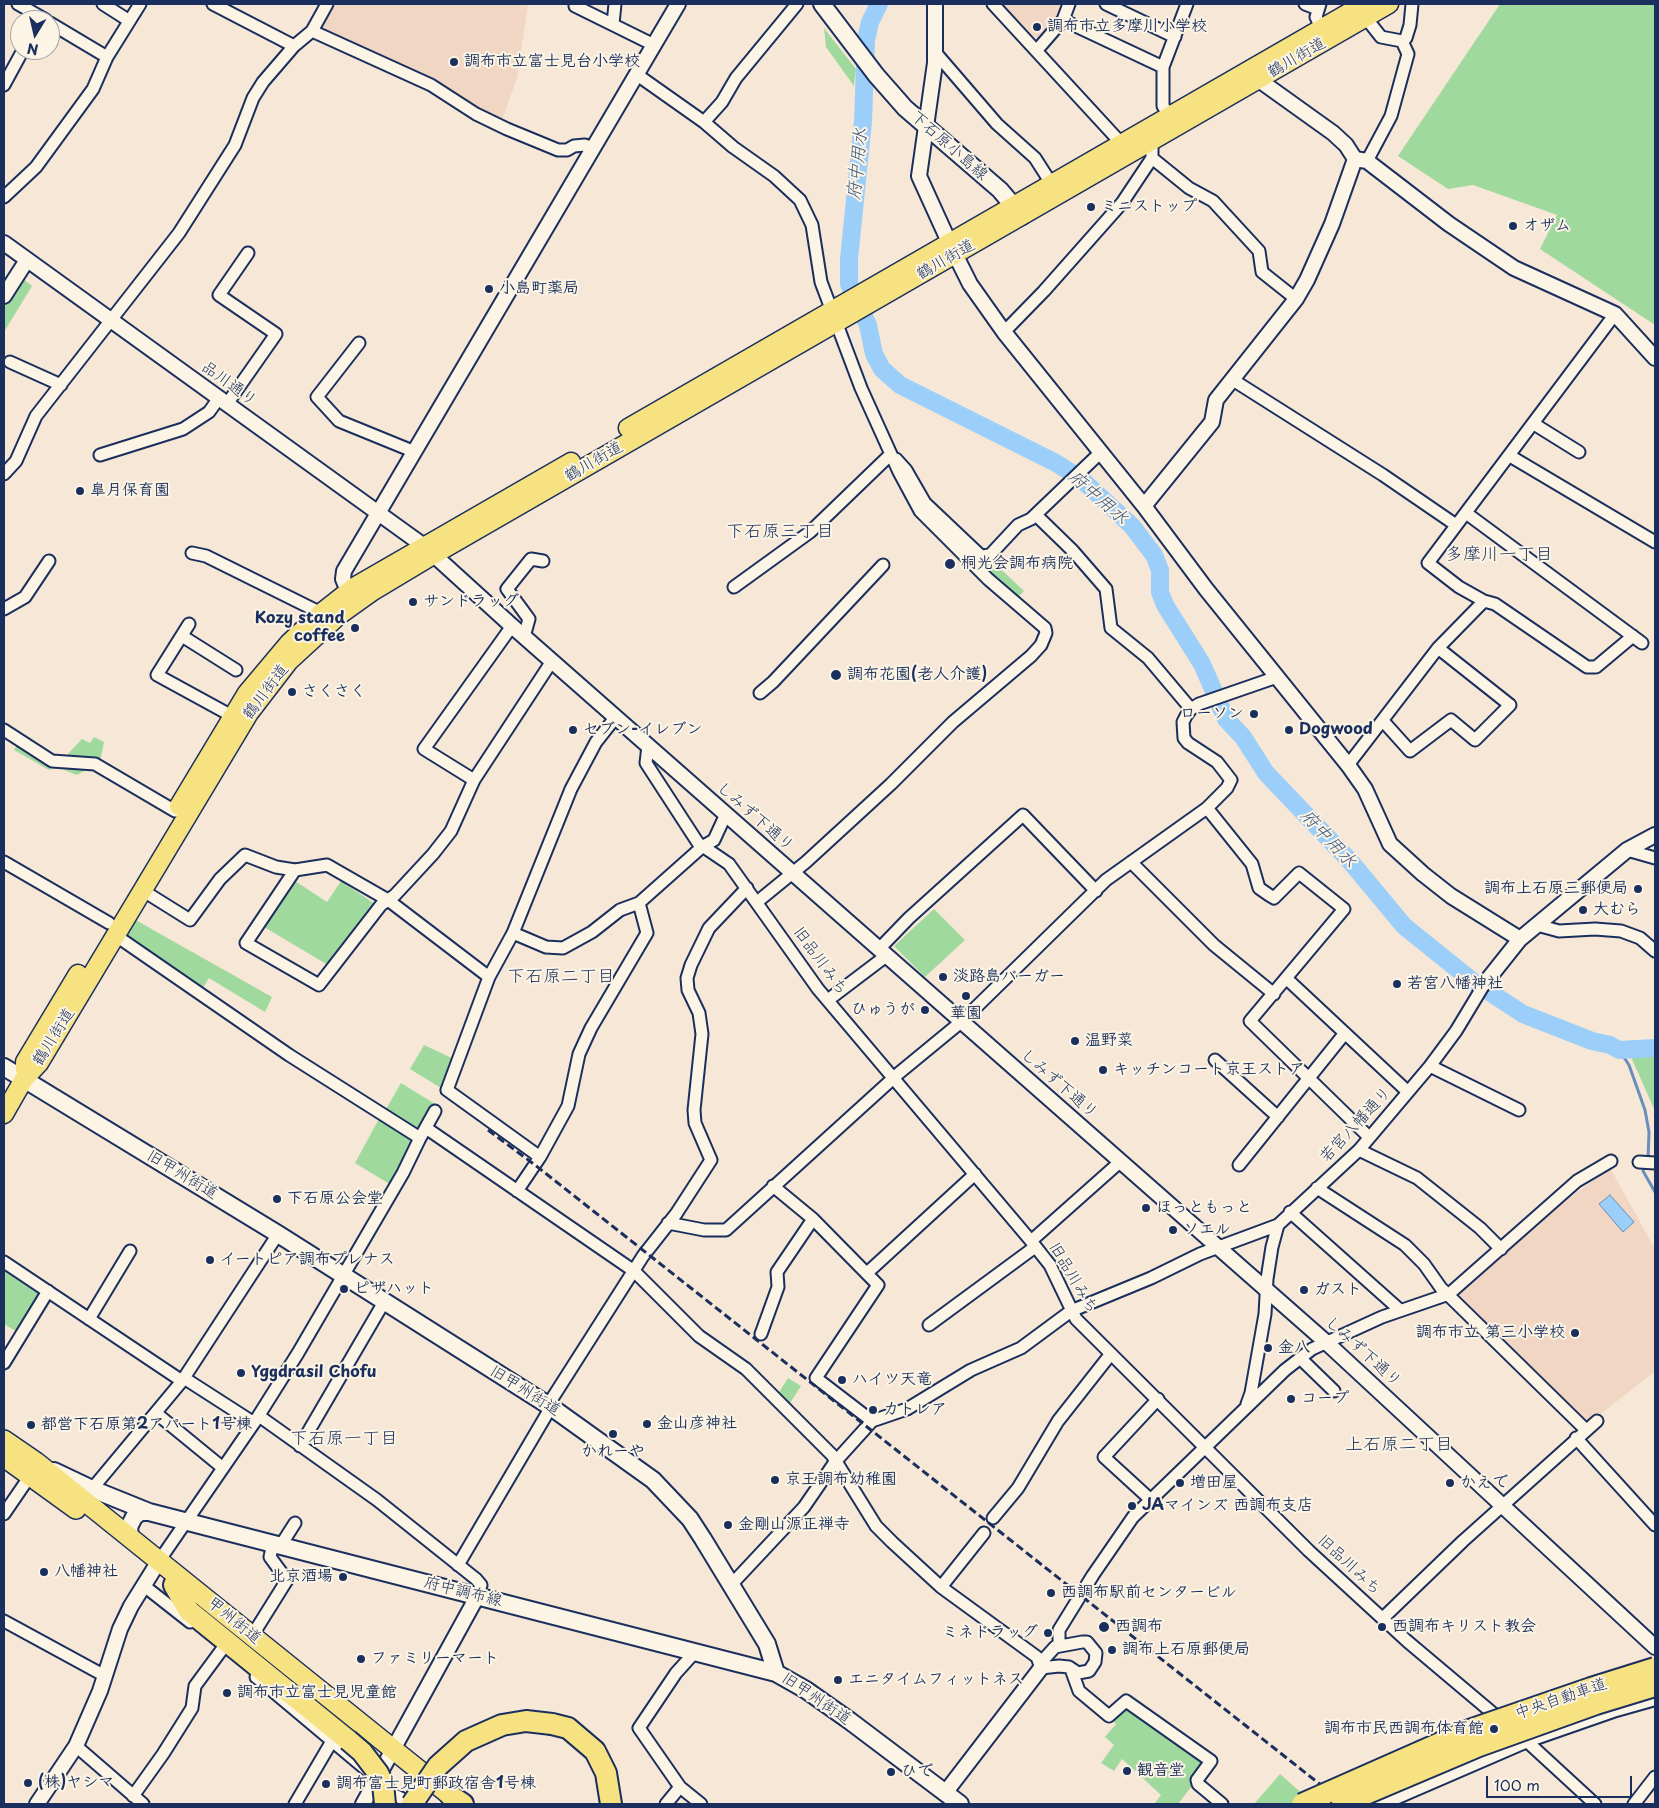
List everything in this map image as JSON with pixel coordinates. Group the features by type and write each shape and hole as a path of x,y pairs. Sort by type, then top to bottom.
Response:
{"highway":[{"name":"甲州街道","path":"4,1440 33,1469 156,1565 252,1636 390,1754"},
{"name":"甲州街道","path":"4,1457 33,1469 130,1537 174,1585 390,1754 455,1802"},
{"path":"174,1585 189,1611 362,1752 378,1773 383,1784 386,1804"},
{"name":"中央自動車道","path":"1302,1804 1472,1729 1590,1688 1655,1668"},
{"name":"中央自動車道","path":"1342,1804 1478,1746 1596,1704 1655,1686"},
{"path":"412,1804 438,1766 466,1741 502,1725 526,1721 551,1728 582,1751 591,1764 598,1781 598,1804"},
{"path":"422,1804 444,1772 471,1748 491,1738 514,1732 551,1728 568,1728 595,1751 606,1773 611,1804"}],"main road":[{"name":"下石原小島線","path":"822,4 876,74 926,127 1000,190 1018,210"},
{"name":"鶴川街道","path":"1018,210 1052,183 1321,28 1389,4"},
{"name":"鶴川街道","path":"4,1114 24,1079 39,1063 175,811 232,716 274,659 321,613 348,591 428,550 1018,210 1152,149 1365,11"},
{"name":"鶴川街道","path":"112,929 142,890 237,731 280,672 310,640 338,616 428,550"},
{"name":"旧甲州街道","path":"4,1067 278,1234 549,1406 622,1456 653,1480 674,1501 703,1539 767,1644 776,1673 806,1690 850,1720 941,1799 960,1804"},
{"name":"府中調布線","path":"33,1469 150,1512 776,1673"},
{"path":"130,1537 129,1527 134,1517 140,1512 150,1512"}],"street":[{"path":"18,4 30,10"},
{"path":"103,4 128,20"},
{"path":"4,197 42,159 93,89 107,57 128,20 140,4"},
{"path":"212,4 294,46"},
{"path":"232,14 238,4"},
{"path":"4,474 16,461 36,416 179,233 235,144 253,98 263,82 294,46 312,31 327,4"},
{"path":"576,4 575,6 654,45"},
{"path":"613,24 615,4"},
{"path":"348,591 343,579 344,571 678,4"},
{"path":"704,122 722,102 736,78 797,4"},
{"path":"935,4 935,52 919,176 970,284 1004,332 1144,506 1206,589 1348,765 1364,790 1390,844 1451,896 1520,939"},
{"path":"993,4 1038,50 1062,80 1122,143"},
{"path":"1038,50 1062,20 1069,4"},
{"path":"1106,4 1175,37"},
{"path":"1169,115 1164,106 1163,67 1187,4"},
{"path":"1305,4 1319,6 1316,17 1321,28"},
{"path":"1402,41 1406,38 1410,25 1412,4"},
{"path":"1365,11 1381,37 1402,41"},
{"path":"1062,20 1163,67"},
{"path":"60,27 107,57"},
{"path":"312,31 431,86 476,114 507,130 558,150 567,150 574,146 584,145 592,148"},
{"path":"1144,506 1212,422 1216,400 1296,299 1307,280 1361,160 1391,116 1408,54 1402,41"},
{"path":"935,52 997,124 1035,158 1052,183"},
{"path":"4,84 17,60"},
{"path":"636,74 704,122 733,147 774,176 800,200 812,224 821,282 847,310 861,388 920,511 988,579 1044,628 1046,633 1041,646 1032,656 953,722 891,784 793,873 757,902"},
{"path":"1259,80 1333,133 1361,160 1449,224 1514,268 1616,314 1655,358"},
{"path":"1004,332 1044,291 1122,202 1152,149 1188,188 1213,201 1259,251 1262,272 1296,299"},
{"name":"品川通り","path":"4,243 428,550"},
{"path":"100,455 183,429 209,412 223,401 276,334 219,295 248,254"},
{"path":"4,296 27,260"},
{"path":"1466,512 1637,640 1596,667 1587,667 1495,604 1484,602 1459,587 1428,563 1456,525 1466,512 1510,456 1616,314"},
{"path":"360,343 317,397 339,421 415,452"},
{"path":"10,362 61,385"},
{"path":"1233,380 1383,475 1456,525"},
{"path":"1534,424 1579,452"},
{"path":"891,454 906,470 925,503 980,556 990,555 1018,525 1036,514 1101,452"},
{"path":"734,587 810,532 891,454"},
{"path":"1510,456 1655,542"},
{"path":"1036,514 1073,551 1106,589 1111,628 1148,658 1191,709"},
{"name":"しみず下通り","path":"428,550 961,1022 1268,1290 1655,1647"},
{"path":"192,553 214,559 321,613"},
{"path":"524,637 528,619 507,588 531,559 543,561"},
{"path":"4,609 25,597 49,561"},
{"path":"760,693 773,682 883,565"},
{"path":"1348,765 1438,648 1484,602"},
{"path":"189,624 157,675 232,716"},
{"path":"474,780 424,749 512,626"},
{"path":"182,636 236,670"},
{"path":"1383,721 1410,751 1451,720 1476,740 1510,705 1438,648"},
{"path":"296,870 246,942 318,984 381,904 388,900 433,854 450,831 474,780 552,661"},
{"path":"668,1224 704,1230 726,1230 894,1077 961,1022 1106,880 1208,808 1231,780 1217,762 1188,743 1184,738 1183,722 1191,709 1209,700 1277,677"},
{"path":"540,1157 447,1090 490,977 514,933 571,789 596,742 616,718"},
{"path":"4,730 52,761 95,764 175,811"},
{"name":"旧品川みち","path":"648,746 646,764 702,846 729,864 811,981 976,1174 1050,1265 1076,1319 1110,1355 1158,1399 1286,1528 1383,1618 1470,1694 1527,1740 1594,1804"},
{"path":"1208,808 1252,864 1260,888 1269,895 1274,898 1299,873 1344,909 1250,1021 1369,1137"},
{"path":"514,933 546,947 563,948 592,932 620,910 639,903 702,846 714,840 726,814"},
{"path":"828,1000 883,952 908,918 1023,815 1096,891"},
{"path":"1485,983 1520,939 1628,850 1655,835"},
{"path":"1628,850 1655,858"},
{"path":"142,890 190,920 220,879 245,855 276,867 296,870 327,866 388,900 490,977"},
{"path":"4,862 112,929 289,1056 423,1133 517,1191 634,1271 699,1336 746,1369 832,1455 876,1526 941,1587 1039,1659 1042,1668"},
{"path":"1131,862 1214,945 1274,994"},
{"path":"458,1565 549,1406 634,1271 711,1160 695,1123 694,1110 702,1034 698,1013 688,990 687,978 691,965 709,928 747,888"},
{"path":"517,1191 540,1157 568,1106 579,1054 591,1028 647,933 639,903"},
{"path":"1537,925 1559,931 1595,929 1621,931 1640,938 1655,951"},
{"path":"1287,978 1408,1092"},
{"name":"若宮八幡通り","path":"1278,1225 1359,1150 1430,1066 1456,1030 1485,983"},
{"path":"1239,1165 1345,1033"},
{"path":"1215,1060 1278,1117"},
{"path":"1430,1066 1518,1110"},
{"path":"37,1804 76,1746 105,1676 120,1629 143,1585 256,1419 298,1353 403,1173 435,1111"},
{"path":"1359,1150 1417,1178 1480,1228 1501,1249"},
{"path":"929,1325 1033,1244 1121,1161"},
{"path":"1059,1666 1055,1648 1059,1630 1121,1533 1151,1500 1285,1370 1300,1358 1327,1343 1400,1310 1449,1294 1577,1181 1611,1161"},
{"path":"1639,1162 1655,1163"},
{"path":"868,1273 976,1174"},
{"path":"774,1186 813,1219 868,1273 878,1286 816,1378 872,1422"},
{"path":"1317,1188 1405,1245 1424,1264 1441,1288 1586,1430"},
{"path":"1290,1212 1400,1310"},
{"path":"761,1334 778,1287 777,1272 813,1219"},
{"path":"731,1585 804,1507 819,1489 835,1462 872,1422 907,1409 971,1370 1021,1348 1072,1311 1218,1247 1278,1225"},
{"path":"1247,1406 1253,1385 1268,1290 1267,1279 1278,1225"},
{"path":"92,1490 157,1414 183,1379 278,1234"},
{"path":"89,1319 130,1252"},
{"path":"4,1262 183,1379 256,1419 300,1446 377,1500 481,1585 478,1595 363,1804"},
{"path":"4,1364 48,1291"},
{"path":"300,1446 384,1302"},
{"path":"993,1518 1018,1488 1058,1421 1110,1355"},
{"path":"1300,1358 1334,1391"},
{"path":"1151,1500 1104,1457 1158,1399"},
{"path":"157,1414 223,1468"},
{"path":"1383,1618 1463,1540 1503,1507 1597,1420"},
{"path":"1576,1438 1655,1525"},
{"path":"4,1514 33,1469"},
{"path":"252,1636 287,1580 270,1557 277,1544 295,1523"},
{"path":"941,1587 984,1533"},
{"path":"143,1585 223,1648 332,1741 375,1783 412,1804"},
{"path":"4,1621 105,1676"},
{"path":"941,1799 1042,1668 1044,1658 1055,1648 1082,1642 1087,1642 1094,1649 1095,1662 1089,1671 1078,1673 1059,1666 1042,1668"},
{"path":"133,1796 164,1754 192,1708 195,1686 223,1648"},
{"path":"695,1652 676,1673 646,1714 639,1728 680,1787 701,1804"},
{"path":"1071,1669 1079,1691 1109,1716 1126,1701 1211,1761 1197,1780 1198,1784 1222,1804"},
{"path":"1379,1804 1527,1740 1616,1709 1655,1698"},
{"path":"295,1804 332,1741"},
{"path":"76,1746 143,1804"},
{"path":"1634,1804 1655,1777"},
{"path":"666,1804 680,1787"}],"shaded area":[{"name":"調布市立富士見台小学校","path":"330,4 528,4 517,78 502,120 500,122 321,31 320,24"},
{"name":"調布市立多摩川小学校","path":"1003,4 1064,4 1059,16 1040,37 1036,38"},
{"name":"調布市立 第三小学校","path":"1610,1168 1655,1249 1655,1371 1588,1424 1456,1294 1530,1228"}],"green space":[{"path":"1500,4 1655,4 1655,325 1540,249 1557,215 1473,185 1448,189 1398,156"},
{"path":"824,28 856,69 854,86 826,47"},
{"path":"22,278 32,286 4,332 4,308"},
{"path":"991,560 1024,591 1017,598 984,568"},
{"path":"94,737 104,742 100,762 77,775 62,769 68,754 82,739 90,743"},
{"path":"18,743 57,766 49,770 14,750"},
{"path":"295,881 327,902 341,881 375,904 328,965 264,927"},
{"path":"934,909 965,940 925,977 894,946"},
{"path":"132,918 272,997 265,1012 209,978 202,989 127,942 130,937 123,933"},
{"path":"424,1045 456,1060 441,1088 410,1069"},
{"path":"1655,1054 1655,1111 1631,1057"},
{"path":"401,1083 435,1104 419,1132 385,1111"},
{"path":"380,1117 416,1139 391,1185 355,1163"},
{"path":"4,1260 45,1287 17,1332 4,1324"},
{"path":"788,1378 801,1386 790,1403 778,1394"},
{"path":"1124,1704 1208,1765 1178,1804 1155,1803 1161,1795 1122,1759 1114,1771 1101,1763 1114,1745 1105,1737 1116,1724 1109,1716"},
{"path":"1280,1774 1314,1804 1254,1804"}],"water":[{"path":"1610,1195 1634,1222 1623,1232 1599,1204"}],"waterway":[{"name":"府中用水","path":"879,4 870,22 866,40 863,121 849,259 849,284 868,325 874,354 882,369 900,385 1056,463 1081,479 1132,526 1154,555 1160,570 1160,592 1165,605 1202,664 1226,719 1243,737 1266,773 1350,861 1404,926 1476,984"},
{"name":"府中用水","path":"1488,991 1523,1014 1592,1041 1610,1045 1619,1050 1655,1048"},
{"path":"1619,1050 1629,1065 1645,1110 1649,1132 1648,1160"},
{"path":"1645,1166 1643,1171 1655,1192"}],"railway":[{"path":"488,1130 535,1165 1345,1804"}],"place":[{"name":"調布市立多摩川小学校","path":"1037,27"},
{"name":"調布市立富士見台小学校","path":"454,62"},
{"name":"ミニストップ","path":"1091,207"},
{"name":"オザム","path":"1513,226"},
{"name":"小島町薬局","path":"489,289"},
{"name":"皐月保育園","path":"80,491"},
{"name":"桐光会調布病院","path":"950,564"},
{"name":"サンドラッグ","path":"413,602"},
{"name":"Kozy stand coffee","path":"355,628"},
{"name":"調布花園(老人介護)","path":"836,675"},
{"name":"さくさく","path":"292,692"},
{"name":"ローソン","path":"1254,714"},
{"name":"セブン-イレブン","path":"573,730"},
{"name":"Dogwood","path":"1289,730"},
{"name":"調布上石原三郵便局","path":"1638,889"},
{"name":"大むら","path":"1583,910"},
{"name":"淡路島バーガー","path":"943,977"},
{"name":"若宮八幡神社","path":"1397,984"},
{"name":"華園","path":"966,996"},
{"name":"ひゅうが","path":"925,1010"},
{"name":"温野菜","path":"1075,1041"},
{"name":"キッチンコート京王ストア","path":"1103,1070"},
{"name":"下石原公会堂","path":"277,1199"},
{"name":"ほっともっと","path":"1146,1208"},
{"name":"ソエル","path":"1173,1230"},
{"name":"イートピア調布プレナス","path":"210,1260"},
{"name":"ピザハット","path":"344,1289"},
{"name":"ガスト","path":"1304,1290"},
{"name":"調布市立 第三小学校","path":"1575,1333"},
{"name":"金八","path":"1268,1348"},
{"name":"Yggdrasil Chofu","path":"241,1373"},
{"name":"ハイツ天竜","path":"842,1380"},
{"name":"コープ","path":"1291,1399"},
{"name":"カトレア","path":"873,1410"},
{"name":"金山彦神社","path":"647,1424"},
{"name":"都営下石原第2アパート1号棟","path":"31,1425"},
{"name":"かれーや","path":"613,1434"},
{"name":"京王調布幼稚園","path":"775,1480"},
{"name":"増田屋","path":"1180,1483"},
{"name":"かえで","path":"1450,1483"},
{"name":"JAマインズ 西調布支店","path":"1132,1506"},
{"name":"金剛山源正禅寺","path":"728,1525"},
{"name":"八幡神社","path":"44,1572"},
{"name":"北京酒場","path":"343,1577"},
{"name":"西調布駅前センタービル","path":"1051,1593"},
{"name":"西調布","path":"1104,1627"},
{"name":"西調布キリスト教会","path":"1382,1627"},
{"name":"ミネドラッグ","path":"1048,1633"},
{"name":"調布上石原郵便局","path":"1112,1650"},
{"name":"ファミリーマート","path":"361,1659"},
{"name":"エニタイムフィットネス","path":"838,1680"},
{"name":"調布市立富士見児童館","path":"227,1693"},
{"name":"調布市民西調布体育館","path":"1494,1729"},
{"name":"観音堂","path":"1127,1771"},
{"name":"ひで","path":"891,1772"},
{"name":"(株)ヤシマ","path":"28,1783"},
{"name":"調布富士見町郵政宿舎1号棟","path":"326,1784"}],"district":[{"name":"下石原三丁目","path":"780,532"},
{"name":"多摩川一丁目","path":"1499,555"},
{"name":"下石原二丁目","path":"561,977"},
{"name":"下石原一丁目","path":"344,1439"},
{"name":"上石原二丁目","path":"1399,1445"}]}
